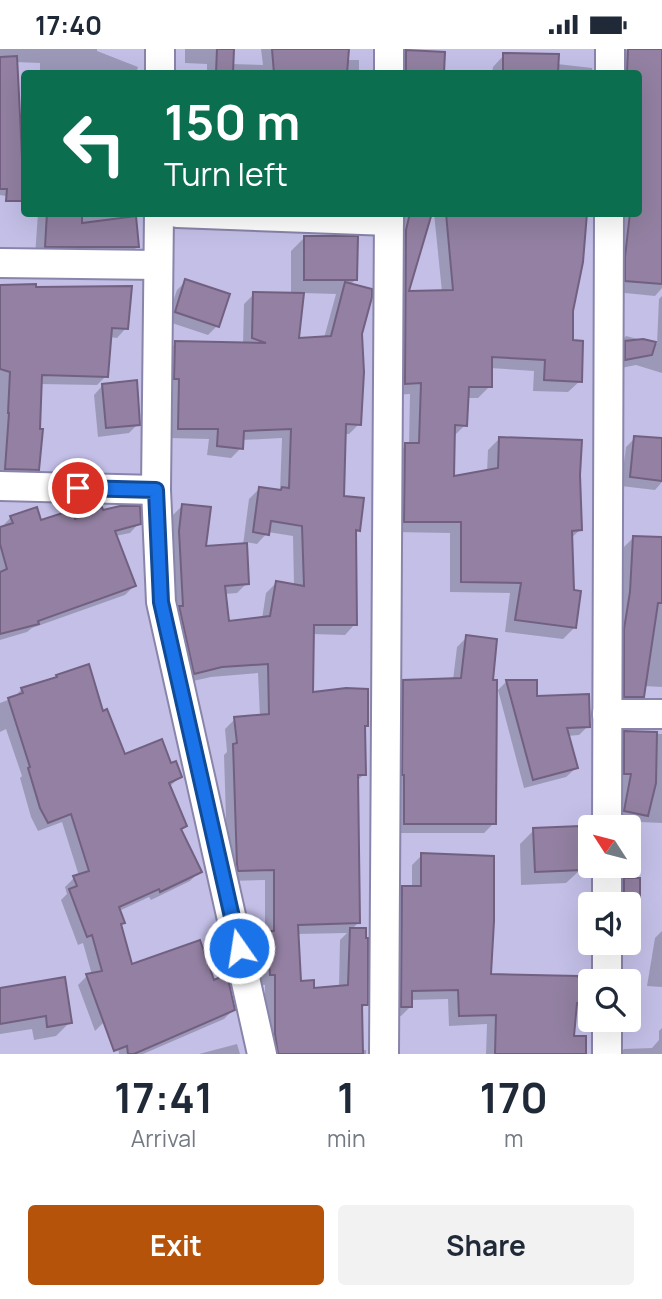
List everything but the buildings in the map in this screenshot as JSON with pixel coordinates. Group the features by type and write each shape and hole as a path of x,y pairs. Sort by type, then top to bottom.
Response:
{"street":[{"path":"160,49 160,70"},
{"path":"389,49 389,70"},
{"path":"610,49 610,70"},
{"path":"159,217 156,490 161,602 262,1054"},
{"path":"384,1054 389,217"},
{"path":"607,815 609,217"},
{"path":"0,263 158,265"},
{"path":"0,486 156,490"},
{"path":"607,714 662,714"},
{"path":"607,1032 607,1054"}],"route":[{"path":"78,488 156,490 161,602 239,948"}]}
